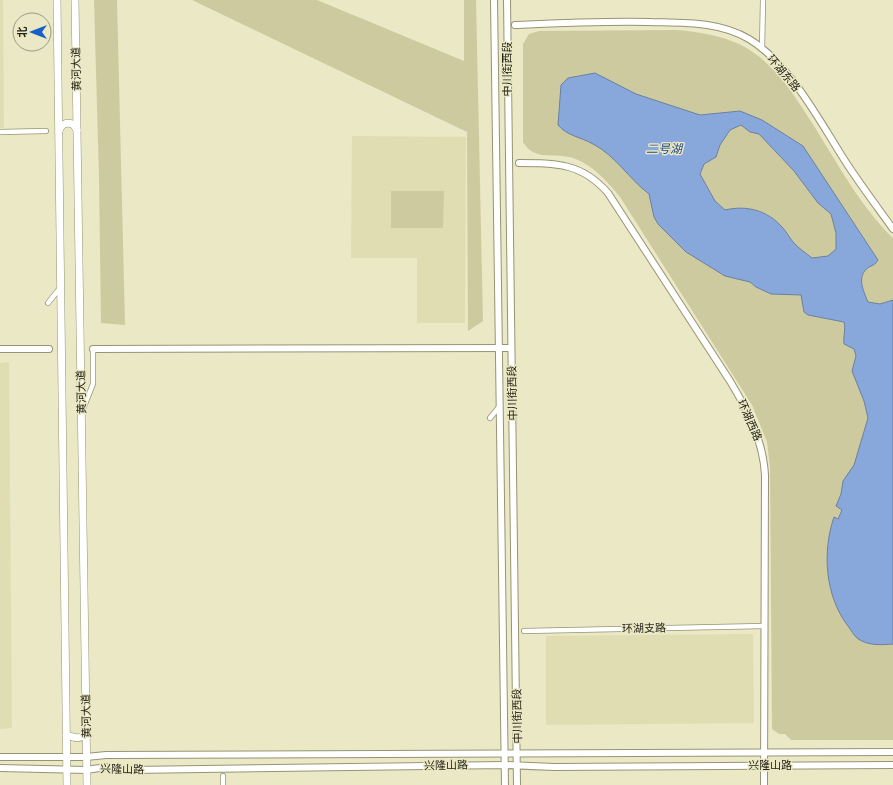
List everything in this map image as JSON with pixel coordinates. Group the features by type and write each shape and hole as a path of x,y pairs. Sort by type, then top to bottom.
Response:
{"main road":[{"name":"黄河大道","path":"57,0 67,785"},
{"name":"黄河大道","path":"75,0 86,785"},
{"path":"59,132 61,126 70,123 75,126 77,132"},
{"path":"66,735 76,738 82,738 86,735"}],"street":[{"name":"中川街西段","path":"494,0 505,785"},
{"name":"中川街西段","path":"507,0 518,754 517,785"},
{"path":"762,48 763,0"},
{"name":"环湖东路","path":"516,25 630,22 711,25 749,38 776,60 799,90 850,168 893,229"},
{"path":"0,132 46,131"},
{"name":"环湖西路","path":"519,163 570,166 590,175 600,183 623,214 745,406 758,434 764,466 764,785"},
{"path":"48,303 60,288"},
{"path":"81,412 93,384 93,349 511,348"},
{"path":"0,349 49,349"},
{"path":"490,418 500,406"},
{"name":"环湖支路","path":"524,631 765,626"},
{"name":"兴隆山路","path":"0,757 86,757 106,755 893,752"},
{"path":"106,755 106,767"},
{"path":"44,757 44,769"},
{"name":"兴隆山路","path":"0,768 86,770 106,767 114,770 505,765 554,767 893,765"},
{"path":"223,776 223,785"}],"shaded area":[{"path":"0,0 3,0 4,128 0,128"},
{"path":"94,0 117,0 125,325 101,323"},
{"path":"192,0 317,0 464,61 464,0 476,0 483,321 468,331 467,132"},
{"path":"677,30 709,34 739,44 751,51 773,69 799,102 860,199 881,226 893,238 893,740 791,740 785,734 779,734 772,729 770,467 767,442 752,405 620,197 610,185 593,169 580,161 566,156 545,155 533,152 523,142 523,44 529,34 539,31"},
{"path":"352,136 466,137 465,323 417,323 417,258 351,258"},
{"path":"391,191 444,191 443,228 391,228"},
{"path":"9,362 12,728 0,729 0,363"},
{"path":"753,634 754,723 546,725 546,636"}],"water":[{"name":"二号湖","path":"595,73 636,94 700,115 740,111 762,120 803,146 878,260 865,271 862,283 868,302 880,304 893,300 893,644 870,644 861,641 856,637 840,614 830,588 827,559 830,531 834,517 838,519 842,510 836,506 841,494 843,481 854,465 868,418 864,401 852,371 856,356 854,349 844,344 844,322 808,315 804,312 801,295 771,294 756,287 750,282 725,276 686,252 658,224 654,217 649,194 635,182 616,161 601,149 566,132 558,125 561,85 568,78","holes":["741,125 750,132 759,134 794,171 818,203 831,214 836,233 836,249 828,256 812,258 795,244 770,216 756,210 741,208 725,210 715,201 700,174 704,164 716,157 720,145 730,130"]}]}
